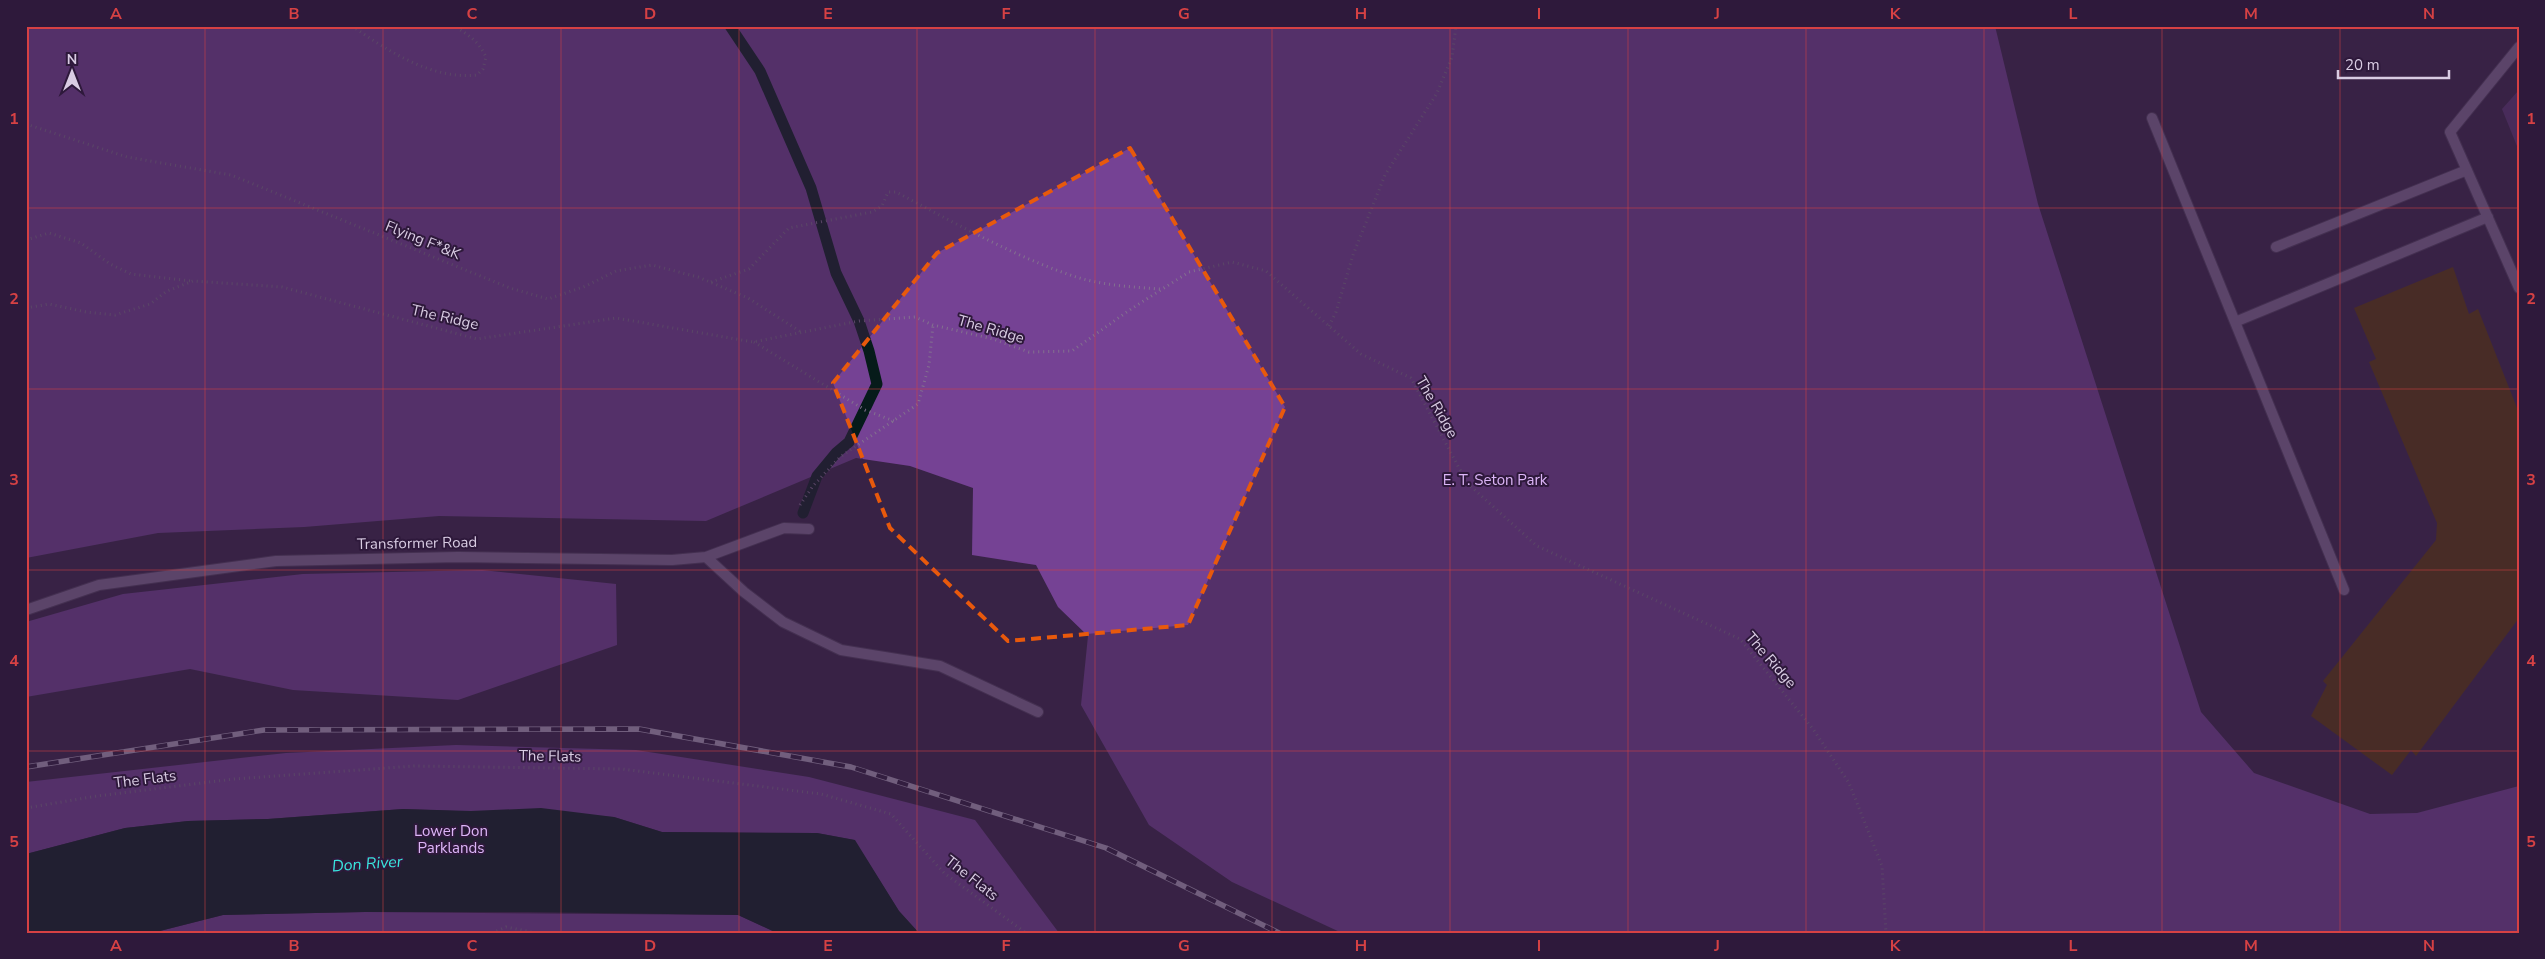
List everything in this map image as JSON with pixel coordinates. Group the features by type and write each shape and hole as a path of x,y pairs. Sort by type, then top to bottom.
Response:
{"lane":[{"path":"2519,47 2450,132 2519,288"},
{"path":"2152,118 2344,590"},
{"path":"2276,247 2467,170"},
{"path":"2235,322 2488,217"},
{"name":"Transformer Road","path":"26,610 99,585 276,561 458,556 672,560 706,556 784,528 809,529"},
{"path":"706,556 744,592 782,622 841,650 940,666 1038,712"}],"path":[{"path":"352,26 381,46 430,69 459,77 477,75 483,69 486,57 480,46 468,34 454,26"},
{"path":"1329,326 1385,175 1437,93 1452,57 1456,26"},
{"name":"Flying F*&K","path":"26,124 127,157 231,175 510,288 548,299 586,286 616,271 652,266 710,282 748,298 801,333"},
{"path":"710,282 750,269 789,228 872,212 882,206 888,192 896,192 984,238 1074,276 1115,285 1161,290"},
{"name":"The Ridge","path":"26,240 49,233 81,243 110,264 131,274 193,281 282,287 477,339 616,318 754,342 859,321 915,317 933,325 993,340 1029,352 1072,350 1189,272 1232,262 1266,271 1361,354 1411,378 1467,483 1537,546 1740,638 1813,729 1849,784 1882,866 1886,933"},
{"name":"The Ridge","path":"26,308 49,304 86,312 115,315 150,304 167,291 193,281"},
{"path":"784,528 813,486 840,457 918,404 929,365 933,325"},
{"name":"The Ridge","path":"754,342 871,413 894,421"},
{"name":"The Flats","path":"26,808 97,796 234,779 405,766 622,769 821,794 891,814 944,874 1026,933"},
{"path":"492,933 506,926 538,933"}],"highlighted area":[{"path":"1130,148 1285,407 1188,625 1008,641 890,528 833,383 937,253"}],"shaded area":[{"path":"2519,90 2519,151 2502,109"}],"green space":[{"name":"E. T. Seton Park","path":"26,26 1995,26 2038,204 2201,712 2254,773 2370,814 2417,813 2519,786 2519,933 1342,933 1232,882 1149,825 1081,705 1088,636 1058,607 1036,565 972,555 973,488 910,466 856,458 706,521 439,516 304,527 158,533 26,558"},
{"path":"482,570 616,584 617,645 458,700 293,690 190,669 26,697 26,622 123,594 303,574"},
{"path":"456,745 636,750 809,777 975,820 1059,933 919,933 899,911 854,840 817,833 662,832 614,817 403,809 268,819 188,821 125,828 26,854 26,782 286,753"},
{"path":"365,912 738,915 777,933 152,933 223,915"}],"water":[{"name":"Don River","path":"541,808 614,817 662,832 817,833 855,840 899,911 919,933 777,933 738,915 365,912 223,915 152,933 26,933 26,854 125,828 188,821 268,819 403,809 471,811"}],"building":[{"path":"2453,267 2469,314 2478,309 2519,413 2519,618 2416,756 2411,750 2392,775 2311,716 2327,685 2323,681 2436,540 2437,523 2369,362 2376,359 2354,308"}],"waterway":[{"path":"730,26 760,71 811,188 836,273 859,321 877,384 849,442 836,453 817,476 803,513"}],"railway":[{"path":"26,767 264,730 639,729 851,767 1106,848 1279,933"}],"park label":[{"name":"Lower Don Parklands","path":"451,840"}]}
